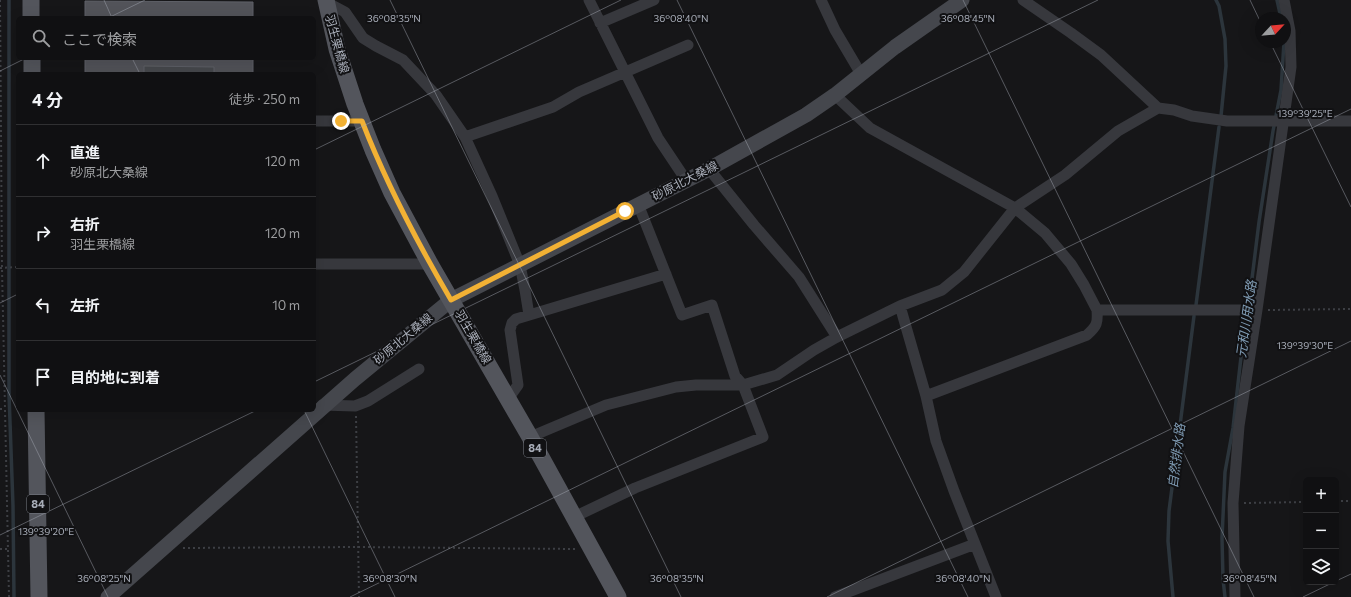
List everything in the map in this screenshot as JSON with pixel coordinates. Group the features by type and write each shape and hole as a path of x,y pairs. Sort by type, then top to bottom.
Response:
{"main road":[{"path":"31,0 31,16"},
{"name":"砂原北大桑線","path":"320,405 451,300 709,169 806,115 835,95 895,47 962,0"},
{"name":"羽生栗橋線","path":"326,1 337,49 373,150 392,193 430,264 530,437 618,597"},
{"path":"32,60 32,72"},
{"name":"84","path":"36,412 39,597"},
{"name":"砂原北大桑線","path":"108,597 312,412"}],"street":[{"path":"589,0 658,138 686,180"},
{"path":"600,23 654,0"},
{"path":"821,0 835,30 861,74"},
{"path":"1024,0 1101,56 1158,108 1174,110 1192,116 1227,120 1351,121"},
{"path":"1235,597 1233,503 1239,426 1291,67 1290,31 1284,0"},
{"path":"326,1 345,12 363,38 403,60 436,95 465,137 492,196 520,264 529,315"},
{"path":"465,137 553,107 579,92 688,45"},
{"path":"835,95 870,128 1015,208 1046,234 1071,264 1097,310 1098,322 1094,329 1087,334 926,396"},
{"path":"530,437 606,405 676,387 696,385 743,385 777,375 814,350 837,337 900,306 942,290 964,272 1015,208 1065,175 1118,131 1158,108"},
{"path":"316,121 362,121"},
{"path":"709,169 754,225 799,277 837,337"},
{"path":"574,517 635,488 763,437 743,385 735,376 712,305 682,315 638,204"},
{"path":"316,264 430,264"},
{"path":"508,400 518,385 510,330 512,323 516,319 666,274"},
{"path":"900,306 926,396 936,441 996,597"},
{"path":"1097,310 1257,310"},
{"path":"320,405 355,406 368,401 419,370"},
{"path":"835,597 975,544"}],"path":[{"path":"0,0 1,268 9,597"},
{"path":"1,268 16,268"},
{"path":"1257,310 1351,308"},
{"path":"355,406 359,597"},
{"path":"0,410 5,409"},
{"path":"1339,501 1351,501"},
{"path":"1233,503 1303,502"},
{"path":"163,548 358,547 592,549"},
{"path":"0,549 8,549"}],"building":[{"path":"85,1 253,2 253,16 85,16"},
{"path":"85,60 253,60 253,72 214,72 214,67 144,66 144,72 85,72"}],"waterway":[{"path":"9,0 9,394 13,506 14,597"},
{"name":"自然排水路","path":"1216,0 1219,6 1225,39 1226,66 1221,116"},
{"name":"元和川用水路","path":"1277,0 1280,12"},
{"name":"元和川用水路","path":"1225,597 1222,538 1225,472 1233,428 1259,222 1281,90 1284,48"},
{"name":"自然排水路","path":"1196,305 1219,127"},
{"name":"自然排水路","path":"1173,597 1168,541 1169,511 1194,316"}],"route":[{"path":"341,121 362,121 392,193 451,300 625,211"}]}
